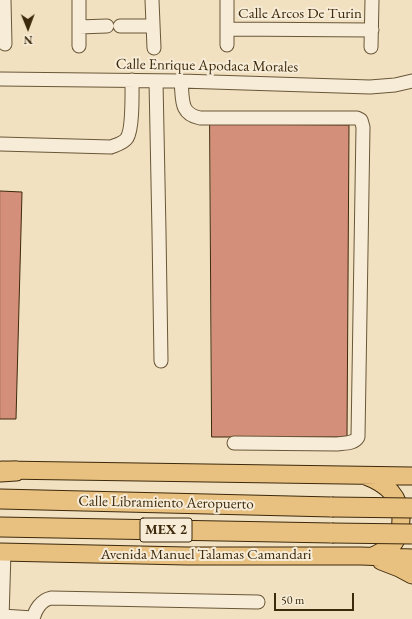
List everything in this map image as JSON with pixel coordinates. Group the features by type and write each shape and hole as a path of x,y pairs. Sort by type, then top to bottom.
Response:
{"highway":[{"name":"Calle Libramiento Aeropuerto","path":"0,500 412,508"},
{"name":"Calle Libramiento Aeropuerto","path":"0,527 412,534"}],"main road":[{"path":"5,471 363,474 412,476"},
{"path":"363,474 375,479 389,490 396,498 401,516 400,528 394,542 384,550 367,556"},
{"name":"Avenida Manuel Talamas Camandari","path":"2,552 187,556 367,556 412,558"},
{"path":"367,556 412,575"}],"street":[{"path":"4,0 5,44"},
{"path":"78,0 79,46"},
{"path":"152,0 154,48"},
{"path":"226,0 227,45"},
{"name":"Calle Arcos De Turin","path":"372,0 372,47"},
{"path":"79,27 106,26"},
{"path":"120,26 153,26"},
{"name":"Calle Arcos De Turin","path":"227,29 372,30"},
{"name":"Calle Enrique Apodaca Morales","path":"0,79 156,80 370,87 395,85 412,81"},
{"path":"0,144 111,146 120,144 127,138 131,121 132,80"},
{"path":"156,80 161,361"},
{"path":"181,81 183,106 191,117 357,118 361,120 363,127 358,437 352,442 337,444 234,443"},
{"path":"2,552 2,618 33,618 34,612 39,606 45,600 51,598 258,602"}],"building":[{"path":"210,124 349,125 347,437 212,437"},
{"path":"0,191 22,192 16,419 0,419"}]}
